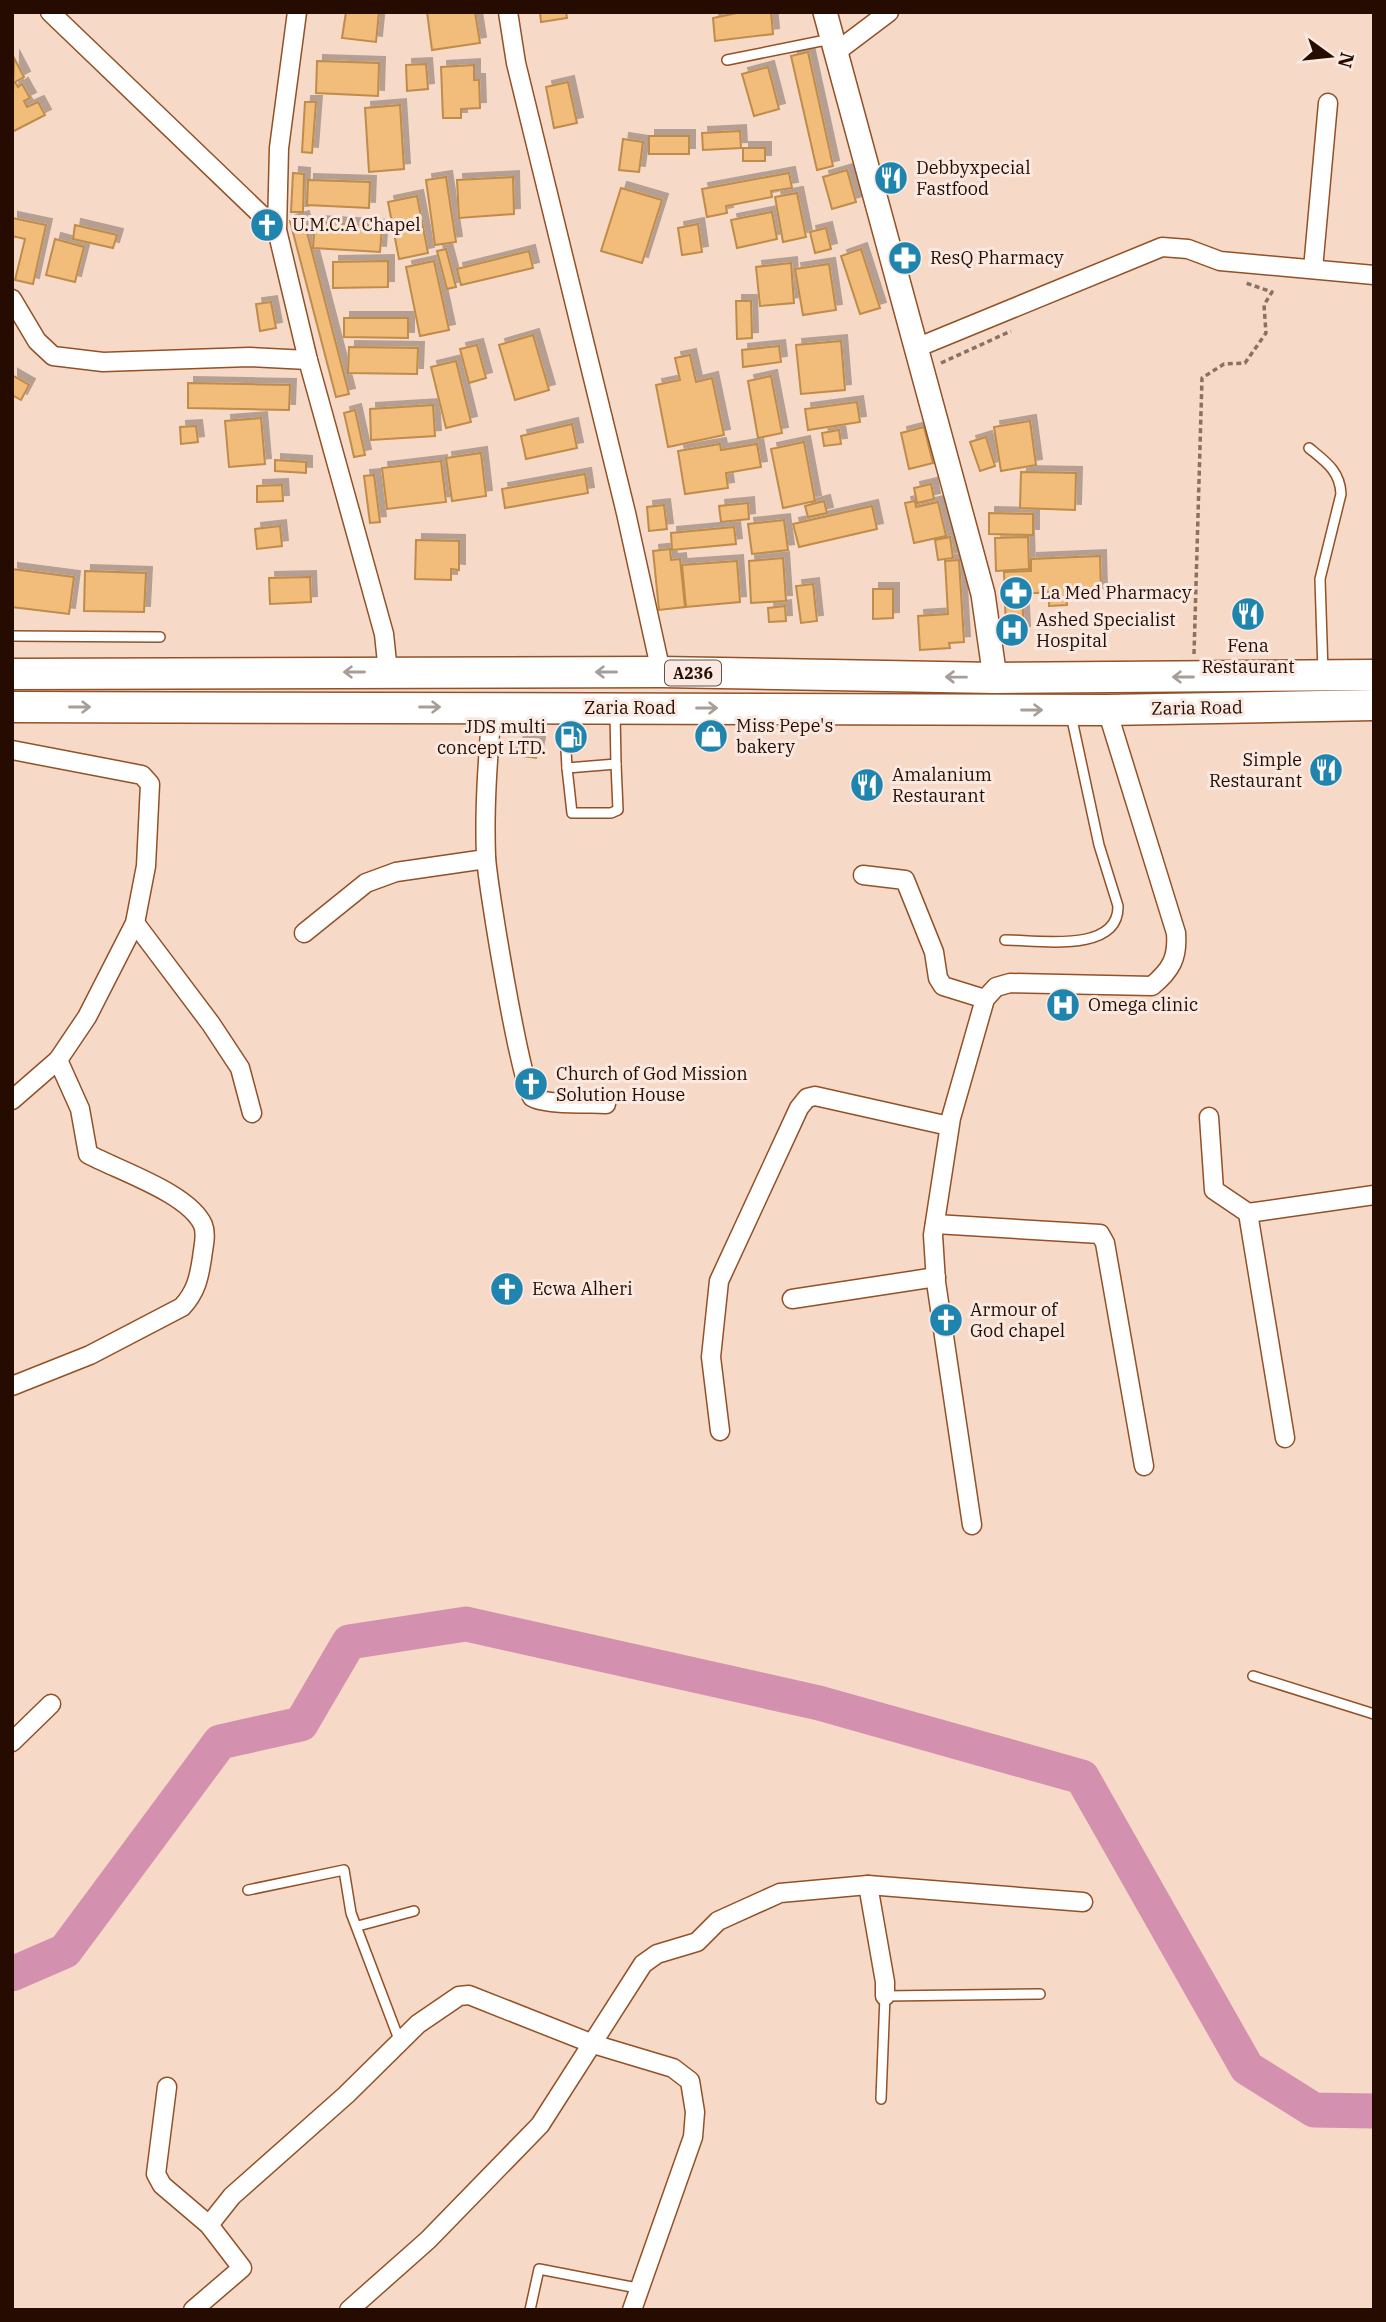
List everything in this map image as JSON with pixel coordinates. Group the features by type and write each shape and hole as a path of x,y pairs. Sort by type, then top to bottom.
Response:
{"highway":[{"path":"536,672 551,707"},
{"name":"A236","path":"12,674 661,672 995,678 1374,675"},
{"name":"Zaria Road","path":"12,707 1107,710 1374,705"}],"street":[{"path":"50,12 277,230"},
{"path":"298,12 279,148 277,230 308,360 384,634 388,672"},
{"path":"508,12 516,63 626,513 661,672"},
{"path":"825,12 983,594 995,678"},
{"path":"834,45 889,12"},
{"path":"1313,269 1328,103"},
{"path":"916,348 1162,247 1188,249 1220,261 1374,275"},
{"path":"12,299 37,341 53,356 103,362 249,357 308,360"},
{"path":"492,707 487,772 486,859 513,1031 528,1091 539,1100 606,1104"},
{"path":"972,1525 936,1277 935,1224 949,1126 985,999 996,987 1010,983 1152,986 1170,971 1177,949 1176,933 1107,710"},
{"path":"12,750 142,775 150,784 146,866 135,923 87,1017 58,1060 12,1100"},
{"path":"304,933 366,883 396,872 486,859"},
{"path":"863,875 905,880 934,952 938,978 943,986 985,999"},
{"path":"135,923 211,1024 240,1068 253,1113"},
{"path":"12,1386 90,1355 182,1307 192,1296 199,1278 205,1234 203,1224 191,1211 150,1183 88,1154 80,1109 58,1060"},
{"path":"720,1431 710,1357 719,1281 799,1108 807,1098 815,1096 949,1126"},
{"path":"1209,1117 1213,1190 1248,1213 1374,1195"},
{"path":"1248,1213 1285,1438"},
{"path":"935,1224 1100,1234 1105,1243 1144,1466"},
{"path":"792,1299 936,1277"},
{"path":"12,1742 51,1704"},
{"path":"867,1885 886,1982 885,1996"},
{"path":"349,2310 428,2240 540,2125 643,1964 657,1954 697,1942 718,1921 780,1893 867,1885 1083,1902"},
{"path":"209,2225 232,2196 346,2095 418,2024 459,1996 469,1996 593,2044 673,2068 690,2081 695,2112 693,2137 637,2288 632,2310"},
{"path":"167,2087 156,2174 162,2185 209,2225 242,2268 192,2310"}],"lane":[{"path":"726,60 834,45"},
{"path":"1309,449 1333,468 1340,481 1341,494 1320,579 1323,675"},
{"path":"12,636 160,637"},
{"path":"551,707 568,768 572,813 611,813 618,810 615,707"},
{"path":"1004,940 1098,938 1113,927 1118,916 1099,845 1070,710"},
{"path":"568,768 616,764"},
{"path":"1253,1676 1374,1714"},
{"path":"248,1890 344,1870 351,1913 400,2042"},
{"path":"358,1926 414,1911"},
{"path":"881,2098 885,1996 1040,1994"},
{"path":"530,2310 539,2269 637,2288"}],"path":[{"path":"1193,677 1202,378 1224,364 1245,363 1266,333 1264,305 1272,292 1235,279"},
{"path":"923,371 1023,325"}],"building":[{"path":"346,12 379,12 376,42 342,38"},
{"path":"427,12 475,12 480,43 432,50"},
{"path":"540,12 566,12 567,18 541,22"},
{"path":"742,12 771,12 773,34 715,41 713,18"},
{"path":"808,52 833,166 817,170 791,56"},
{"path":"14,58 24,77 15,82 18,87 22,84 30,98 24,101 27,107 38,102 45,115 12,132"},
{"path":"317,61 379,63 378,96 316,93"},
{"path":"426,64 428,89 407,91 406,65"},
{"path":"474,65 474,80 479,80 480,108 461,109 461,118 443,118 441,67"},
{"path":"768,67 779,109 754,116 742,74"},
{"path":"568,82 577,123 554,128 546,87"},
{"path":"305,102 316,102 312,153 302,152"},
{"path":"400,105 404,169 369,172 365,108"},
{"path":"740,131 741,148 703,150 702,133"},
{"path":"649,136 689,136 689,154 649,154"},
{"path":"623,139 643,142 639,172 619,170"},
{"path":"743,148 765,148 765,161 743,161"},
{"path":"847,170 856,202 832,209 823,177"},
{"path":"293,173 304,174 303,212 291,212"},
{"path":"789,173 792,188 771,191 772,197 726,206 727,213 707,217 702,189"},
{"path":"446,177 456,242 435,245 426,180"},
{"path":"513,177 514,214 459,218 457,180"},
{"path":"308,180 370,182 369,208 307,205"},
{"path":"621,188 662,200 642,263 601,251"},
{"path":"797,193 806,237 783,242 775,197"},
{"path":"417,196 428,253 399,259 388,202"},
{"path":"772,212 777,239 737,248 731,220"},
{"path":"303,217 349,394 336,397 290,221"},
{"path":"12,218 46,225 33,284 15,280 25,239 12,236"},
{"path":"315,222 382,226 380,252 313,248"},
{"path":"698,224 702,252 682,255 678,228"},
{"path":"75,225 117,235 113,248 73,239"},
{"path":"826,228 831,249 815,253 810,232"},
{"path":"55,239 84,247 75,282 46,275"},
{"path":"446,249 456,287 447,289 437,251"},
{"path":"861,249 880,308 860,314 841,256"},
{"path":"529,251 533,268 461,285 457,269"},
{"path":"388,261 388,287 333,288 333,262"},
{"path":"434,261 449,330 420,336 406,267"},
{"path":"791,263 794,303 760,306 756,267"},
{"path":"829,264 836,310 803,315 795,269"},
{"path":"736,301 751,301 752,338 737,339"},
{"path":"271,302 276,328 260,331 256,304"},
{"path":"344,318 408,318 408,338 344,337"},
{"path":"533,335 549,390 515,400 499,345"},
{"path":"841,341 845,390 801,394 796,345"},
{"path":"477,345 486,378 469,383 460,349"},
{"path":"779,346 781,362 743,367 742,350"},
{"path":"349,347 418,348 417,374 348,373"},
{"path":"690,355 696,382 712,378 724,435 668,447 656,385 680,380 675,358"},
{"path":"456,361 471,422 446,428 431,367"},
{"path":"12,375 29,385 21,400 12,395"},
{"path":"771,376 782,433 758,438 748,381"},
{"path":"188,383 290,385 289,410 188,408"},
{"path":"857,402 860,422 808,430 805,409"},
{"path":"433,405 435,436 371,440 370,409"},
{"path":"355,410 365,455 354,457 344,413"},
{"path":"261,418 265,464 229,467 225,421"},
{"path":"1030,421 1036,465 1001,471 994,427"},
{"path":"572,424 577,448 526,459 521,436"},
{"path":"196,426 198,442 181,444 180,427"},
{"path":"924,427 933,463 909,469 901,433"},
{"path":"839,430 841,444 824,446 822,433"},
{"path":"986,437 995,466 980,471 970,442"},
{"path":"804,442 815,501 783,508 771,449"},
{"path":"720,444 721,450 757,444 761,467 726,473 728,488 685,494 678,451"},
{"path":"481,453 486,496 452,501 446,458"},
{"path":"275,460 306,462 306,473 275,471"},
{"path":"441,461 446,502 387,509 382,468"},
{"path":"1021,472 1076,473 1075,510 1020,508"},
{"path":"585,474 588,493 505,508 502,489"},
{"path":"374,475 380,522 370,523 364,476"},
{"path":"931,484 934,499 917,503 914,488"},
{"path":"282,485 283,501 257,502 257,486"},
{"path":"824,501 827,513 808,517 805,506"},
{"path":"915,501 916,507 938,502 946,536 914,543 905,503"},
{"path":"748,503 749,519 721,522 719,506"},
{"path":"664,505 667,529 649,531 647,507"},
{"path":"872,506 877,529 799,547 793,524"},
{"path":"989,513 1033,514 1033,535 989,534"},
{"path":"784,520 788,550 752,554 748,524"},
{"path":"280,526 282,546 257,549 255,529"},
{"path":"734,527 736,544 672,550 671,533"},
{"path":"950,537 953,558 938,560 935,540"},
{"path":"1028,537 1029,569 996,571 995,538"},
{"path":"416,540 459,541 459,570 451,569 451,580 415,579"},
{"path":"670,549 671,560 680,559 685,607 659,610 653,551"},
{"path":"1100,556 1101,594 1066,595 1067,605 1049,606 1049,592 1022,594 1024,632 1006,633 1004,572 1031,571 1031,559"},
{"path":"783,558 786,601 751,603 749,561"},
{"path":"959,560 964,642 949,643 950,648 920,650 918,616 948,614 945,561"},
{"path":"737,561 740,602 686,607 682,565"},
{"path":"12,569 74,577 69,614 12,607"},
{"path":"85,571 146,573 144,612 84,611"},
{"path":"310,577 311,602 270,604 269,578"},
{"path":"813,584 817,621 801,623 796,586"},
{"path":"873,589 893,589 893,618 873,619"},
{"path":"785,606 786,621 769,622 768,608"},
{"path":"518,740 539,743 536,758 515,755"}],"waterway":[{"path":"12,1974 65,1951 220,1742 301,1724 349,1642 466,1624 819,1703 1082,1777 1247,2068 1314,2110 1374,2111"}],"place":[{"name":"Debbyxpecial Fastfood","path":"891,178"},
{"name":"U.M.C.A Chapel","path":"267,225"},
{"name":"ResQ Pharmacy","path":"905,258"},
{"name":"La Med Pharmacy","path":"1016,593"},
{"name":"Fena Restaurant","path":"1248,614"},
{"name":"Ashed Specialist Hospital","path":"1012,630"},
{"name":"Miss Pepe's bakery","path":"711,736"},
{"name":"JDS multi concept LTD.","path":"571,737"},
{"name":"Simple Restaurant","path":"1326,770"},
{"name":"Amalanium Restaurant","path":"867,785"},
{"name":"Omega clinic","path":"1063,1005"},
{"name":"Church of God Mission Solution House","path":"531,1084"},
{"name":"Ecwa Alheri","path":"507,1289"},
{"name":"Armour of God chapel","path":"946,1320"}]}
